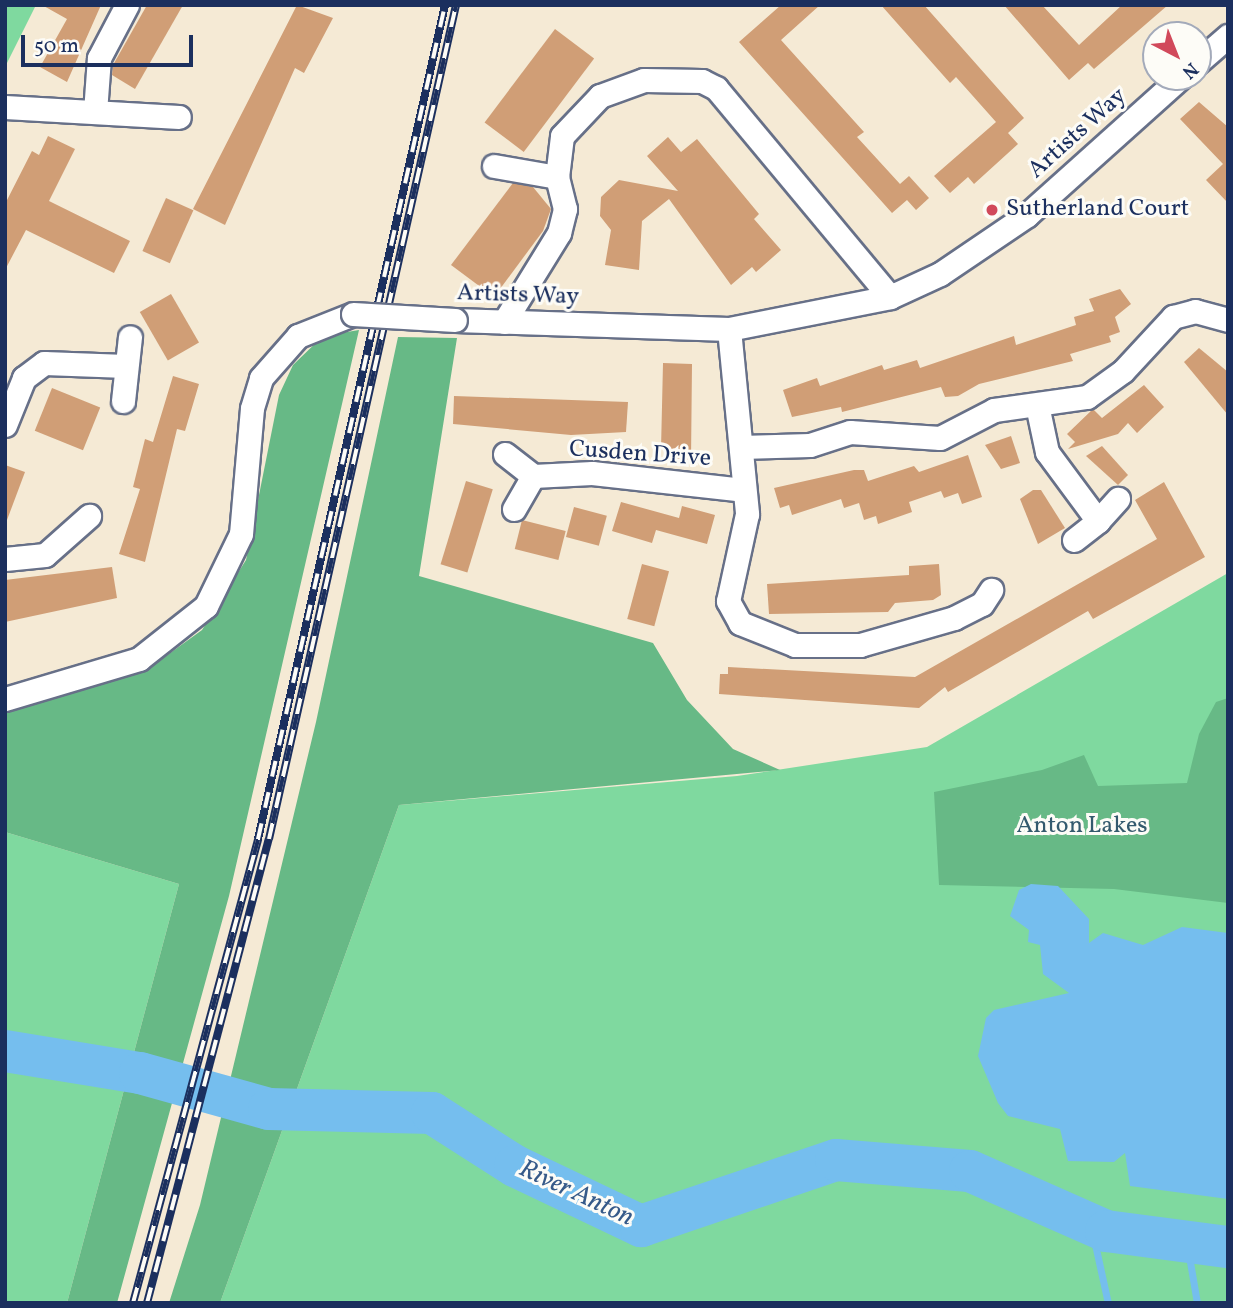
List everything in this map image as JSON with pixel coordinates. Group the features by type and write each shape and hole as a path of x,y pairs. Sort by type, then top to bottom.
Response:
{"street":[{"path":"94,112 99,58 127,5"},
{"path":"1212,50 1228,36"},
{"path":"504,322 559,233 565,209 557,177 562,135 600,96 643,80 702,80 748,124 890,297"},
{"name":"Artists Way","path":"5,699 139,659 199,613 227,573 241,534 252,408 261,378 298,336 353,314 729,329 890,297 950,268 1027,215 1165,91"},
{"path":"5,107 179,117"},
{"path":"495,166 557,177"},
{"path":"741,447 810,445 850,432 928,439 994,410 1087,397 1105,385 1173,317 1195,311 1228,320"},
{"name":"Cusden Drive","path":"729,329 741,447 746,537 728,601 740,623 767,637 824,646 889,640 954,618 982,604 991,590"},
{"path":"123,401 130,337"},
{"path":"5,425 24,378 44,363 126,366"},
{"path":"1037,405 1047,452 1098,521"},
{"path":"505,454 533,476 514,509"},
{"name":"Cusden Drive","path":"533,476 592,473 743,490"},
{"path":"1074,540 1098,521 1118,499"},
{"path":"5,559 45,555 89,516"}],"green space":[{"path":"5,5 36,5 5,67"},
{"path":"359,330 229,896 117,1303 67,1303 179,884 5,832 5,709 144,672 202,630 246,560 279,395 293,365 323,336"},
{"path":"398,337 457,338 419,576 653,643 687,700 733,749 780,770 399,805 220,1303 169,1303 200,1205 316,722"},
{"path":"1228,573 1228,1303 220,1303 399,805 737,776 927,747"},
{"path":"1228,698 1228,903 1114,889 939,885 934,792 1042,770 1084,755 1098,786 1187,783 1199,734 1216,702"},
{"path":"5,832 179,884 67,1303 5,1303"}],"water":[{"name":"Anton Lakes","path":"1031,884 1058,886 1089,919 1089,943 1103,933 1143,945 1182,927 1228,933 1228,1199 1130,1186 1125,1153 1114,1162 1068,1161 1060,1129 1008,1116 998,1103 978,1056 986,1018 994,1010 1069,993 1043,974 1040,945 1028,942 1029,930 1010,916 1019,890"}],"building":[{"path":"42,5 101,5 67,82 40,67 67,19"},
{"path":"147,5 183,5 135,89 112,75 113,65"},
{"path":"297,5 333,18 304,73 295,68 225,225 193,209"},
{"path":"781,5 820,5 781,40 864,132 857,137 900,184 909,176 929,198 916,210 907,200 892,213 739,42"},
{"path":"881,5 924,5 1024,118 1008,133 1018,144 974,184 968,177 950,193 934,176 996,122 956,77 950,83"},
{"path":"1004,5 1042,5 1079,45 1122,5 1168,5 1150,21 1142,21 1142,27 1094,69 1088,63 1069,80"},
{"path":"555,29 594,58 524,152 485,122"},
{"path":"1199,102 1228,127 1228,203 1206,180 1223,164 1180,119"},
{"path":"48,136 75,149 49,201 130,241 114,273 26,230 5,270 5,204 32,151 39,155"},
{"path":"668,137 681,152 697,139 759,214 754,219 781,250 756,272 752,267 731,285 669,199 642,221 639,270 605,265 611,230 600,216 601,197 619,180 678,191 647,156"},
{"path":"513,183 533,187 551,209 543,231 494,297 451,265"},
{"path":"166,198 193,210 170,263 142,251"},
{"path":"1120,289 1131,304 1115,317 1120,332 1109,336 1111,342 1070,354 1073,361 979,384 958,396 945,397 941,387 842,412 841,407 792,417 783,390 817,378 820,386 882,365 884,370 917,360 920,368 1014,336 1016,345 1076,325 1074,317 1094,311 1089,299"},
{"path":"171,294 199,342 168,360 140,312"},
{"path":"1199,348 1228,372 1228,415 1184,362"},
{"path":"663,363 692,364 691,460 670,460 670,450 661,449"},
{"path":"173,376 199,384 185,431 177,429 145,562 119,554 140,489 133,487 145,439 153,442"},
{"path":"1144,385 1164,407 1137,433 1128,423 1118,434 1068,449 1075,442 1067,434 1093,409 1102,418"},
{"path":"52,388 100,407 83,450 35,431"},
{"path":"454,396 628,402 626,432 571,435 453,424"},
{"path":"1011,436 1020,463 1001,469 985,445"},
{"path":"1102,446 1128,475 1118,485 1086,456"},
{"path":"968,455 982,497 962,504 958,493 944,498 941,491 909,502 912,512 878,524 876,516 864,520 859,503 844,508 841,499 792,515 789,505 780,508 774,488 854,470 864,470 868,481 914,466 919,472"},
{"path":"5,465 25,472 7,520 5,520"},
{"path":"466,481 493,489 467,572 441,564"},
{"path":"1164,482 1205,557 1093,619 1088,611 948,692 945,687 919,708 719,694 720,674 728,674 728,667 915,677 1157,539 1135,500"},
{"path":"1033,490 1041,490 1065,528 1038,544 1020,499"},
{"path":"621,502 679,518 682,506 715,515 707,544 656,530 652,543 612,531"},
{"path":"574,507 607,516 599,546 566,537"},
{"path":"522,520 566,531 558,560 515,549"},
{"path":"642,564 669,571 654,626 627,619"},
{"path":"939,564 941,595 933,600 895,603 888,612 769,614 767,584 909,575 909,566"},
{"path":"112,567 117,598 5,622 5,580"}],"waterway":[{"name":"River Anton","path":"5,1051 140,1073 269,1109 432,1113 515,1166 641,1226 836,1160 970,1171 1106,1231 1228,1247"},
{"path":"1091,1226 1108,1303"},
{"path":"1187,1244 1197,1303"}],"railway":[{"path":"133,1303 258,839 445,5"},
{"path":"147,1303 269,839 456,5"}],"place":[{"name":"Sutherland Court","path":"992,210"}]}
